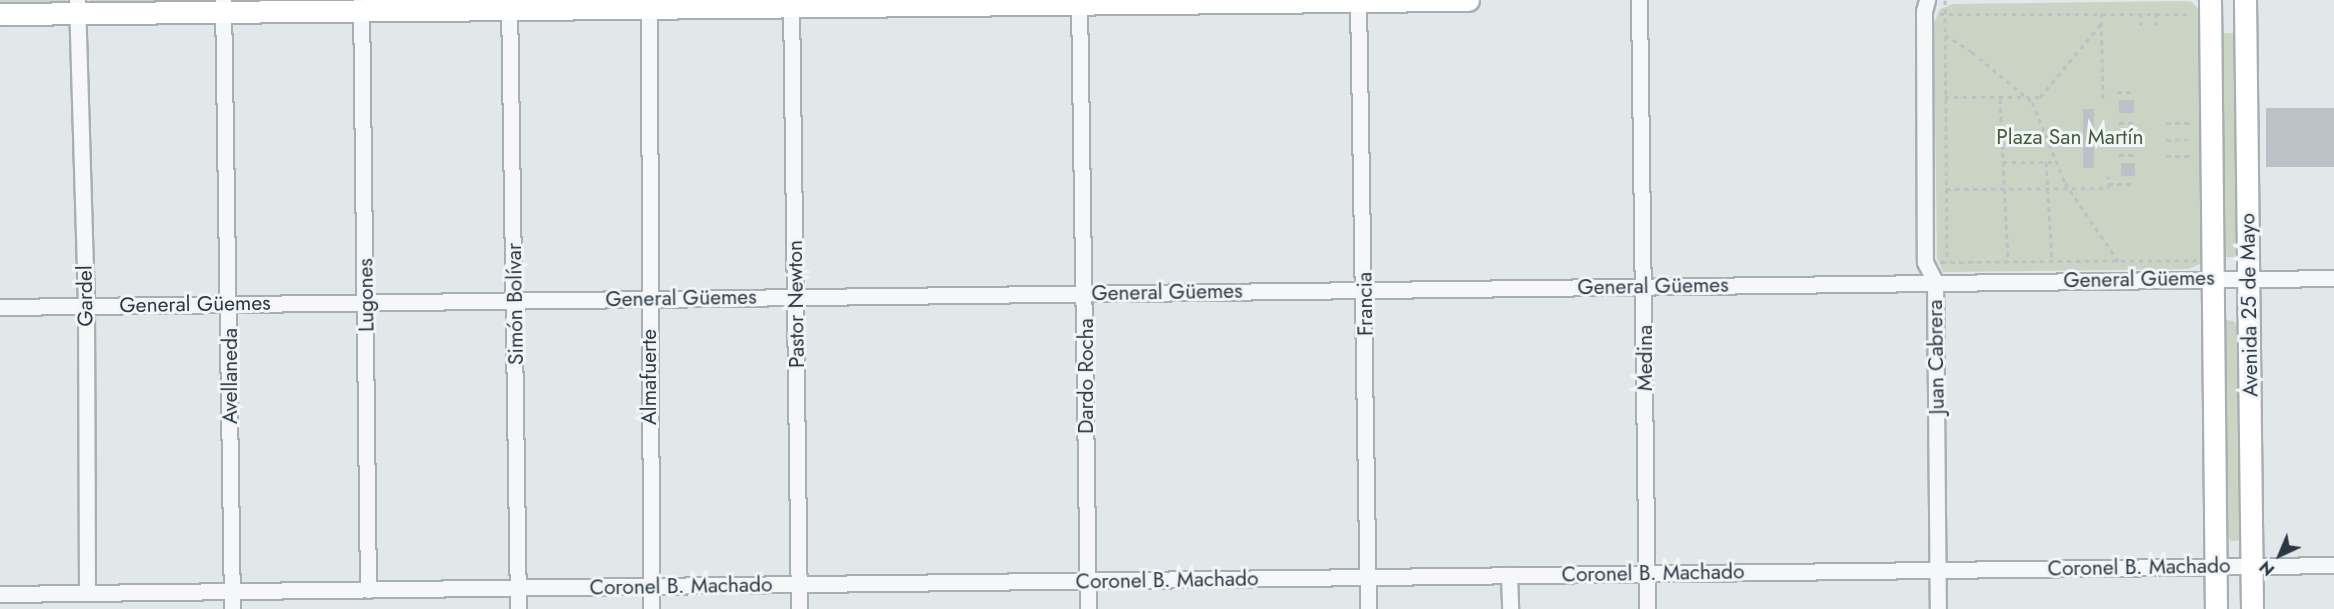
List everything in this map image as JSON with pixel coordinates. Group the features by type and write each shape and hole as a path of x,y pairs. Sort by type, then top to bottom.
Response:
{"main road":[{"path":"0,14 77,7 1468,0"},
{"name":"Avenida 25 de Mayo","path":"2210,0 2202,265 2216,609"},
{"name":"Avenida 25 de Mayo","path":"2245,0 2252,609"}],"street":[{"name":"Medina","path":"1640,0 1647,609"},
{"name":"Dardo Rocha","path":"1079,1 1088,609"},
{"name":"Francia","path":"1358,1 1365,289 1368,609"},
{"name":"Pastor Newton","path":"791,2 800,609"},
{"name":"Almafuerte","path":"649,3 651,609"},
{"name":"Simón Bolívar","path":"509,5 518,609"},
{"name":"Avellaneda","path":"223,6 232,609"},
{"name":"Lugones","path":"361,6 368,590"},
{"name":"Gardel","path":"77,7 86,306 87,593"},
{"name":"Juan Cabrera","path":"1925,7 1925,262 1941,282 1938,609"},
{"name":"General Güemes","path":"0,307 1941,282 2202,265 2248,278 2334,278"},
{"name":"Coronel B. Machado","path":"0,594 2334,565"},
{"path":"1509,575 1510,609"}],"path":[{"path":"1941,282 1947,262 1945,0"},
{"path":"1925,7 1945,14 2192,14 2193,25"},
{"path":"2101,13 2103,101"},
{"path":"2141,13 2141,25"},
{"path":"2156,13 2156,25"},
{"path":"1946,97 2029,100 2040,98 2101,24"},
{"path":"1945,35 1972,52 2029,100 2068,189 2118,261"},
{"path":"2117,92 2134,92"},
{"path":"2000,99 2008,262"},
{"path":"2194,112 2195,167"},
{"path":"2119,123 2134,123"},
{"path":"2166,123 2194,123"},
{"path":"2119,139 2135,139"},
{"path":"2166,140 2194,140"},
{"path":"2119,155 2135,155"},
{"path":"2166,156 2194,156"},
{"path":"2003,162 2056,162"},
{"path":"2046,162 2052,261"},
{"path":"1946,189 2109,188 2108,176"},
{"path":"2108,184 2135,184"},
{"path":"2144,254 2144,260"},
{"path":"2159,254 2159,260"},
{"path":"1925,262 2159,260 2202,265"}],"green space":[{"path":"0,0 67,0 67,4 0,5"},
{"path":"90,0 202,0 202,5 90,6"},
{"name":"Plaza San Martín","path":"2192,2 2202,13 2203,259 2200,264 2188,269 1943,272 1937,258 1934,23 1940,9 1953,4"},
{"path":"2222,33 2235,33 2235,257 2222,257"},
{"path":"2226,320 2234,321 2237,328 2242,536 2238,541 2231,541 2228,535 2223,324"}],"building":[{"path":"2119,100 2134,100 2134,113 2119,113"},
{"path":"2266,108 2334,108 2334,167 2266,167"},
{"path":"2083,109 2094,109 2094,168 2083,168"},
{"path":"2121,163 2135,163 2135,176 2121,176"}]}
